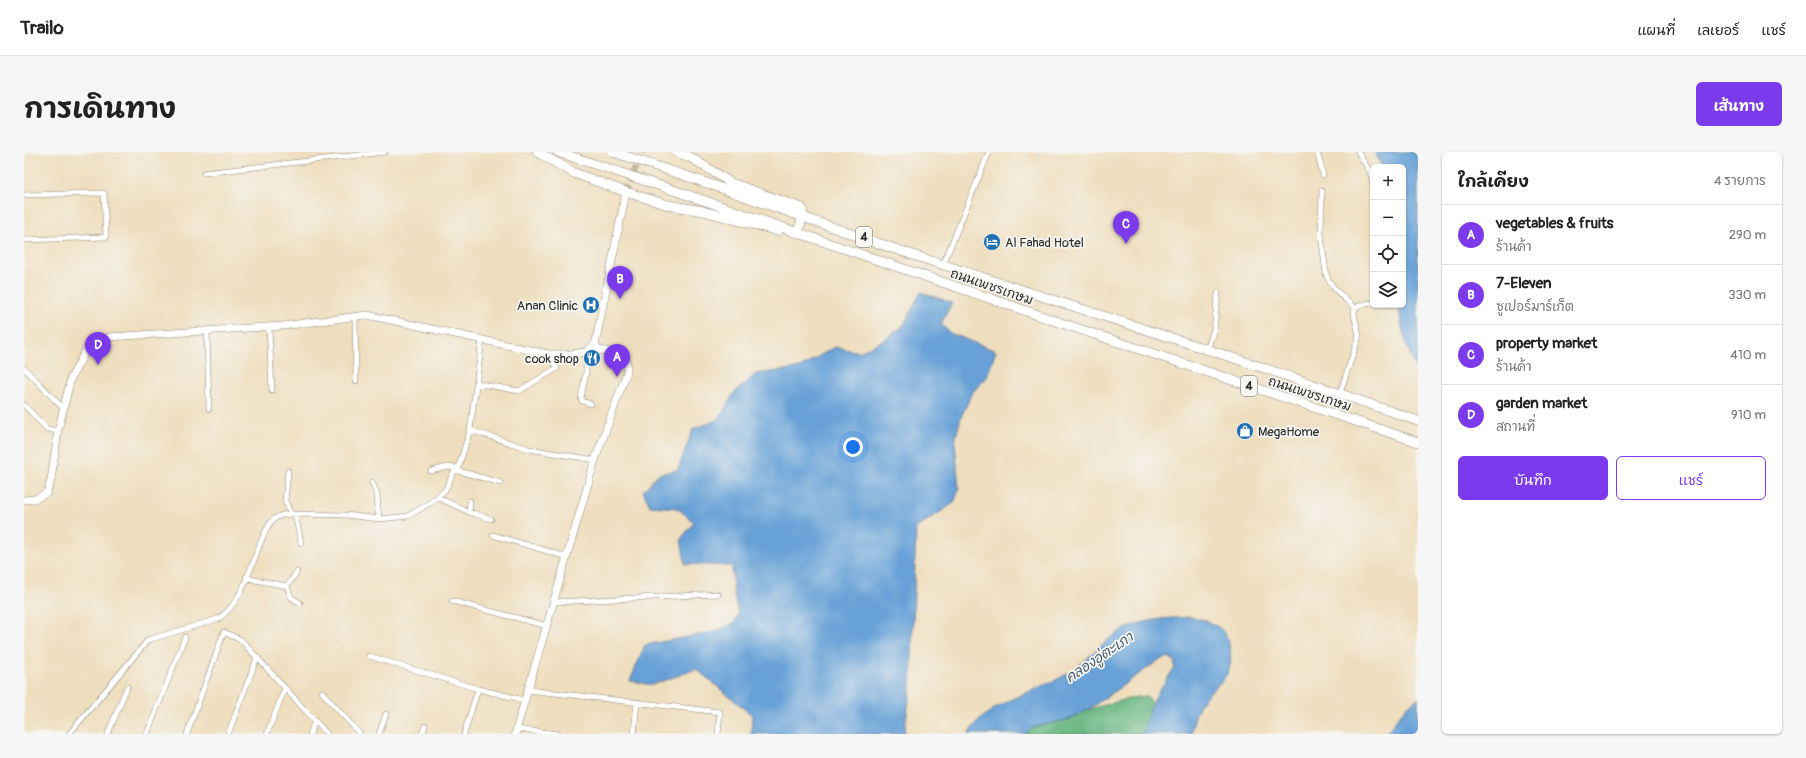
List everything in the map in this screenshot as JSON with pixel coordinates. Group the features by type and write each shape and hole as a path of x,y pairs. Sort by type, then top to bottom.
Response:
{"highway":[{"path":"537,152 574,173 626,192 668,205 703,211 772,230 798,232 803,216 802,208 731,183 690,157 676,152"},
{"name":"ถนนเพชรเกษม","path":"558,152 798,232 1079,329 1418,442"},
{"name":"ถนนเพชรเกษม","path":"613,152 943,265 1340,393 1418,421"}],"street":[{"path":"204,173 385,152"},
{"path":"943,265 989,152"},
{"path":"1317,152 1323,175"},
{"path":"1358,152 1370,172"},
{"path":"1322,191 1321,234 1326,274 1341,296 1355,308"},
{"path":"24,195 104,192 106,237 24,240"},
{"path":"558,734 515,732 595,460 627,372 627,364 624,355 600,350 595,345 626,192"},
{"path":"1207,350 1214,329 1218,293"},
{"path":"1355,308 1370,303"},
{"path":"1340,393 1359,336 1354,314 1355,308"},
{"path":"24,500 35,499 47,493 58,431 71,378 86,350 92,343 109,337 269,327 367,315 548,354 572,354 586,352 594,345"},
{"path":"356,316 356,381"},
{"path":"269,327 272,390"},
{"path":"207,331 209,409"},
{"path":"69,734 148,640 218,618 228,612 239,594 265,531 272,521 283,514 346,515 379,519 408,516 430,503 445,490 457,469 470,430 482,340"},
{"path":"586,352 586,372 580,398 582,401 591,404"},
{"path":"476,383 519,391 557,368 548,354"},
{"path":"24,368 63,408"},
{"path":"24,405 47,429 58,431"},
{"path":"470,430 529,449 595,460"},
{"path":"431,471 448,467 501,484"},
{"path":"288,471 284,501 293,514 301,543"},
{"path":"372,482 377,495 379,519"},
{"path":"437,497 469,512 491,519"},
{"path":"469,512 470,501"},
{"path":"493,535 567,557"},
{"path":"287,586 297,572"},
{"path":"246,577 287,586"},
{"path":"287,586 291,597 300,603"},
{"path":"554,602 718,594"},
{"path":"452,601 547,626"},
{"path":"186,734 224,632 241,640 327,734"},
{"path":"147,734 185,637"},
{"path":"369,656 478,689 524,700"},
{"path":"228,734 257,658"},
{"path":"108,734 127,687"},
{"path":"267,734 285,688"},
{"path":"464,734 478,689"},
{"path":"528,690 720,712 718,734"},
{"path":"322,692 360,734"},
{"path":"634,734 637,702"},
{"path":"379,734 386,714"},
{"path":"310,734 315,721"},
{"path":"422,734 424,726"}],"green space":[{"path":"1146,696 1153,704 1142,734 1025,734 1032,728 1070,719 1089,709 1136,697"}],"water":[{"path":"1375,152 1418,152 1418,372 1405,340 1399,308 1406,308 1406,164 1381,164"},
{"path":"921,292 952,303 941,324 950,333 996,351 987,376 972,393 961,417 955,441 959,489 954,503 916,528 911,687 904,734 751,734 752,715 696,669 652,685 630,681 645,645 713,632 734,623 738,615 733,589 732,566 685,564 681,539 694,522 677,508 650,506 643,491 658,474 678,470 693,429 719,419 734,393 756,374 800,368 834,347 859,352 884,340 903,326"},
{"name":"คลองอู่ตะเภา","path":"1190,617 1218,626 1226,636 1229,643 1231,659 1230,667 1226,675 1204,699 1198,708 1193,724 1192,734 1142,734 1148,714 1157,694 1175,667 1174,660 1168,657 1162,658 1089,709 1070,719 1032,728 1025,734 968,734 989,712 1002,704 1057,680 1070,672 1117,633 1149,621"},
{"path":"1418,698 1418,734 1385,734 1407,706"}],"tunnel":[{"path":"626,192 642,152"}],"place":[{"name":"Al Fahad Hotel","path":"992,242"},
{"name":"property market","path":"1126,244"},
{"name":"7-Eleven","path":"620,299"},
{"name":"Anan Clinic","path":"591,305"},
{"name":"cook shop","path":"592,358"},
{"name":"garden market","path":"98,365"},
{"name":"vegetables & fruits","path":"617,377"},
{"name":"MegaHome","path":"1245,431"}]}
